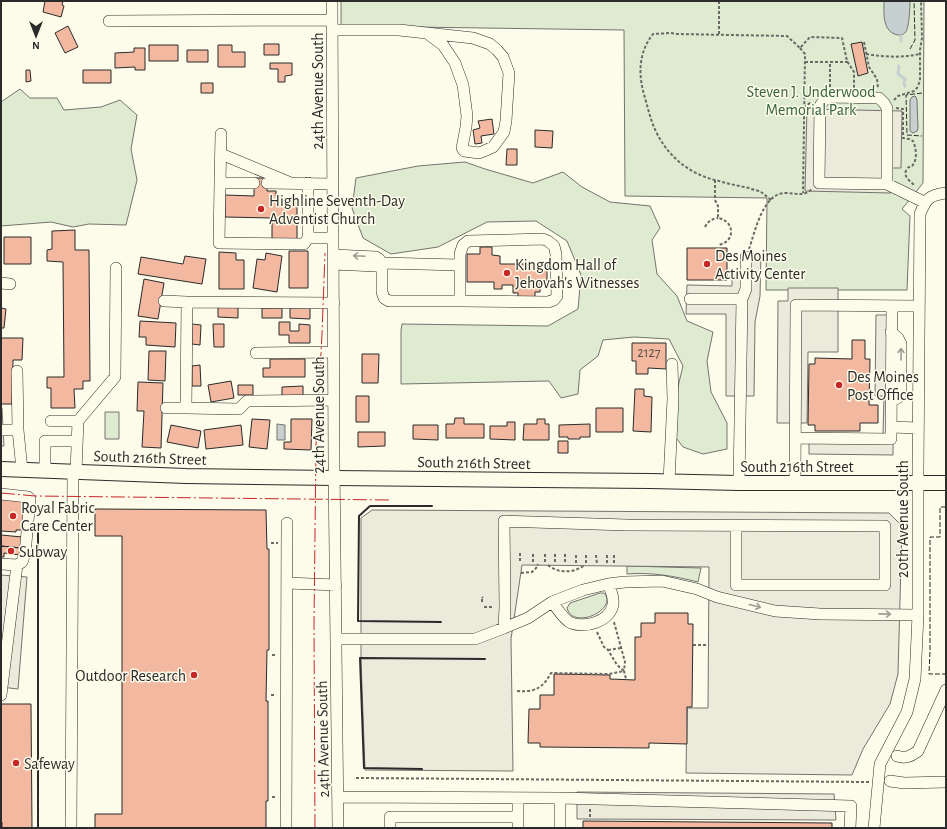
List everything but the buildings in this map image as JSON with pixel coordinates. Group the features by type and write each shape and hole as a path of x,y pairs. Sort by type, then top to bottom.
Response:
{"main road":[{"name":"South 216th Street","path":"1,469 193,476 739,483 946,483"}],"street":[{"name":"24th Avenue South","path":"332,1 338,828"},
{"path":"109,21 332,25 473,38 490,44 503,56 509,73 504,132 493,147 479,153 464,150 462,148 467,116 463,85 455,63 443,44 428,34"},
{"path":"887,184 887,108 884,103 879,98 831,97 824,100 820,106 819,183 887,184 924,202 931,196 946,193"},
{"path":"221,134 219,243 304,244 308,238 308,183"},
{"path":"221,154 291,183"},
{"path":"220,183 254,183"},
{"path":"267,183 333,184"},
{"name":"20th Avenue South","path":"874,828 880,764 907,712 915,679 918,615 920,214 924,202"},
{"path":"308,238 333,238"},
{"path":"382,263 382,292 384,298 389,301 548,302 554,300 557,296 556,254 554,246 543,239 468,241 463,245 460,254 460,301"},
{"path":"739,483 742,299 746,289 746,257"},
{"path":"334,260 375,266 382,263 459,265"},
{"path":"71,828 74,472 78,422 115,377 116,268"},
{"path":"690,299 742,299"},
{"path":"164,301 334,303"},
{"path":"186,408 187,302"},
{"path":"795,483 796,305 919,306"},
{"path":"796,438 891,439 892,306"},
{"path":"256,353 334,352"},
{"path":"669,481 673,399 672,364"},
{"path":"17,371 18,430 22,470"},
{"path":"166,408 238,409 247,401 334,400"},
{"path":"51,422 78,422"},
{"path":"891,427 918,428"},
{"path":"1,430 18,430"},
{"path":"45,471 45,440 77,441"},
{"path":"1,494 28,497 30,499 25,554 22,562 16,565 1,564"},
{"path":"504,628 504,521 627,525 736,525 885,526 885,585 736,585 736,525"},
{"path":"286,828 287,522"},
{"path":"1,695 16,565"},
{"path":"337,638 475,638 528,618 552,602 583,590 608,584 625,582 662,581 697,589 717,597 775,611 820,614 918,615"},
{"path":"287,584 336,585"},
{"path":"552,602 564,618 571,622 583,625 591,624 601,620 610,612 613,604 613,596 608,584"},
{"path":"897,756 902,758 911,756 918,751 946,690"},
{"path":"890,781 904,783 946,782"},
{"path":"338,797 560,798 851,806 850,828"},
{"path":"390,828 390,817 518,823 518,798"},
{"path":"560,798 560,828"}],"path":[{"path":"718,1 719,35"},
{"path":"891,97 894,101 898,96 914,90 917,88 920,80 920,54 922,38 921,1"},
{"path":"771,200 760,192 715,180 693,172 682,165 665,147 654,127 640,74 642,58 647,42 653,34 671,33 787,36 800,48 805,54 803,193"},
{"path":"800,48 810,38 842,38 848,62 854,72 853,98"},
{"path":"864,42 869,67 877,79 878,88 882,89"},
{"path":"866,54 904,57 920,54"},
{"path":"805,62 848,62"},
{"path":"830,62 830,88"},
{"path":"896,108 903,109 903,138 909,138 915,145 916,156 914,162 905,173 906,177 915,185"},
{"path":"715,180 715,200 718,206 718,218"},
{"path":"746,257 761,213 771,200 776,195 784,193 807,193 819,183"},
{"path":"705,227 709,221 715,218 726,221 729,224 731,230 730,238 724,244 718,245"},
{"path":"520,553 520,562"},
{"path":"533,554 533,563"},
{"path":"545,554 545,563"},
{"path":"555,554 555,563"},
{"path":"565,554 566,564"},
{"path":"576,555 576,564"},
{"path":"548,565 552,568 565,572 578,570 586,564 586,555"},
{"path":"596,555 597,564"},
{"path":"607,555 607,564"},
{"path":"614,555 614,564"},
{"path":"521,573 532,572 538,564"},
{"path":"482,602 482,597 484,598"},
{"path":"484,607 494,608"},
{"path":"613,620 626,662 624,671 626,680"},
{"path":"597,631 604,647 624,671"},
{"path":"693,645 708,645"},
{"path":"608,650 621,647"},
{"path":"517,691 527,691 538,688 546,682 551,673 609,674 624,671"},
{"path":"356,778 870,782"},
{"path":"590,809 590,818"}],"green space":[{"name":"Steven J. Underwood Memorial Park","path":"341,1 924,1 923,183 902,209 910,216 907,290 766,290 767,198 625,196 624,30 341,26"},
{"path":"20,89 30,98 57,98 64,110 101,107 120,100 137,115 131,149 137,180 126,225 89,224 73,227 51,222 1,226 1,102"},
{"path":"465,162 533,183 563,172 582,187 610,202 650,206 660,228 652,240 657,274 677,296 687,321 713,332 707,361 711,392 727,423 727,449 703,454 683,447 668,427 683,366 669,339 634,337 603,340 598,356 580,370 578,394 561,398 549,381 401,384 402,324 548,326 578,309 581,275 567,241 536,221 487,222 438,247 391,254 363,238 352,208 356,178 418,166"},
{"path":"105,412 119,412 119,439 105,439"},
{"path":"627,566 701,568 698,582 662,575 627,574"},
{"path":"604,593 607,599 605,605 600,611 585,618 577,618 571,615 567,608 570,603"}],"shaded area":[{"path":"884,1 910,1 908,27 904,34 899,35 889,30 884,17"},
{"path":"915,96 917,100 918,128 917,131 913,133 910,131 910,100"},
{"path":"807,109 902,111 901,168 892,168 891,193 805,191"},
{"path":"743,254 761,254 760,296 755,322 754,396 726,396 726,314 686,314 687,285 732,286 732,272 742,273"},
{"path":"788,288 838,288 838,352 808,352 807,423 777,423 778,301 788,301"},
{"path":"876,315 894,315 893,455 809,454 809,434 883,434 884,396 875,396"},
{"path":"2,408 4,446 1,446"},
{"path":"277,424 285,425 285,440 277,440"},
{"path":"372,510 889,513 902,526 898,674 890,704 863,749 852,775 686,773 687,708 708,708 709,567 522,565 511,639 513,771 365,770 361,659 361,518"},
{"path":"1,575 27,577 18,689 1,687"},
{"path":"577,792 834,794 836,820 577,819"}],"waterway":[{"path":"901,36 901,41"},
{"path":"899,66 898,74 905,79 905,86"}],"fence":[{"path":"910,49 915,40 914,1"},
{"path":"922,93 906,95 907,135 922,136"},
{"path":"946,507 940,507 940,537 930,537 929,674 946,674"}],"wall":[{"path":"432,506 370,506 359,516 358,621 441,622"},
{"path":"38,532 38,828"},
{"path":"422,769 364,768 360,658 485,659"}],"power":[{"path":"315,828 314,623 316,445 325,253"},
{"path":"1,493 35,496 389,500"}],"place":[{"name":"Highline Seventh-Day Adventist Church","path":"261,209"},
{"name":"Des Moines Activity Center","path":"707,264"},
{"name":"Kingdom Hall of Jehovah's Witnesses","path":"507,273"},
{"name":"Des Moines Post Office","path":"839,385"},
{"name":"Royal Fabric Care Center","path":"13,516"},
{"name":"Subway","path":"11,551"},
{"name":"Outdoor Research","path":"194,675"},
{"name":"Safeway","path":"16,763"}]}
